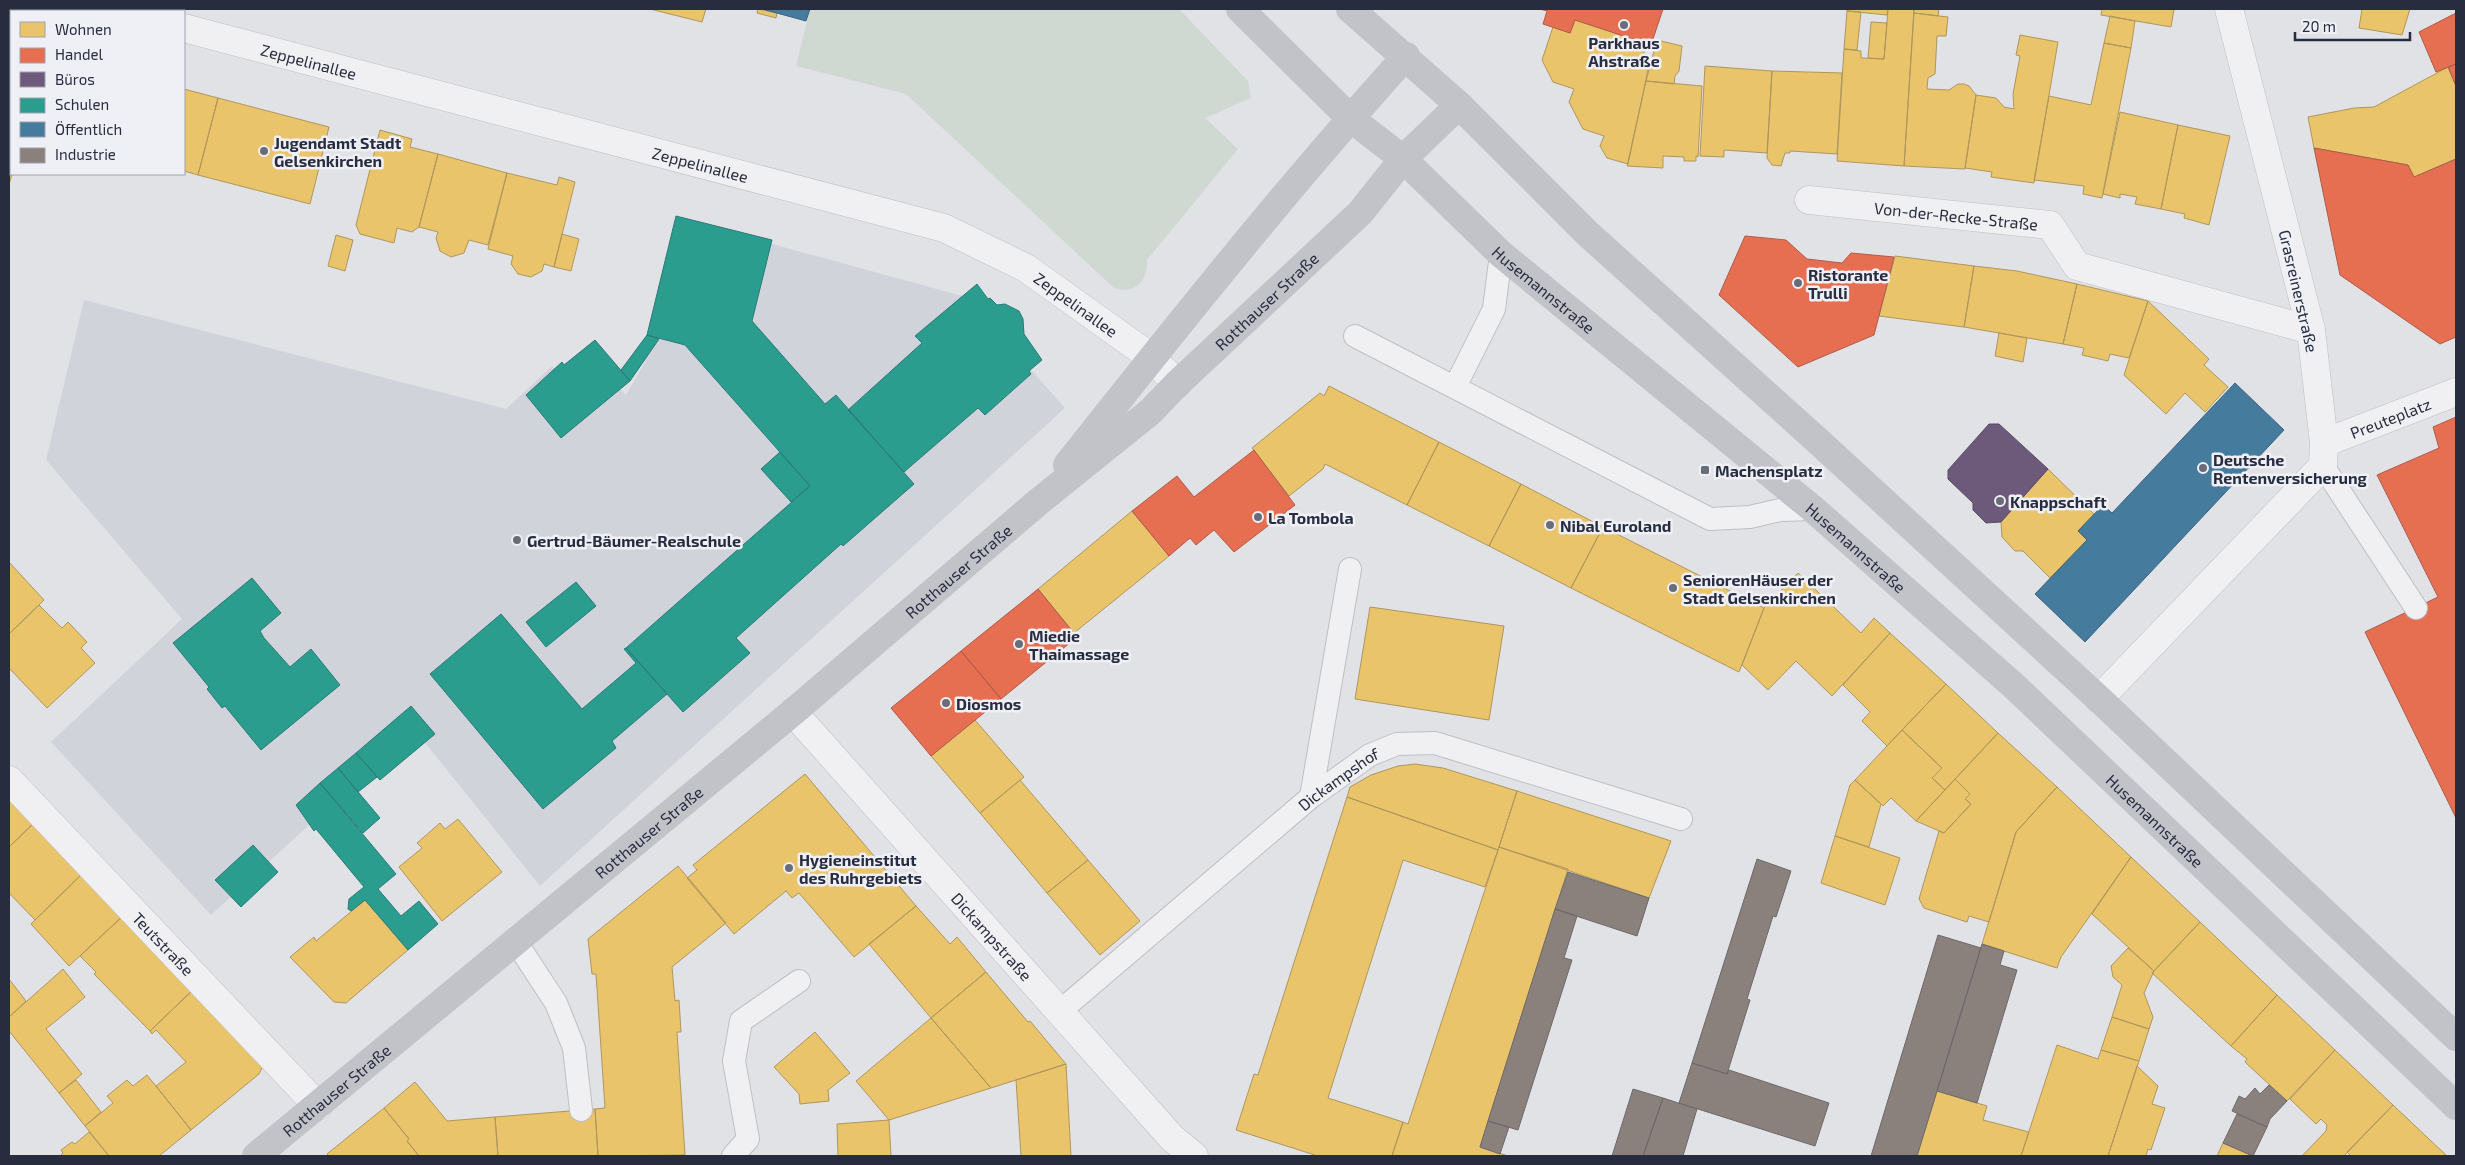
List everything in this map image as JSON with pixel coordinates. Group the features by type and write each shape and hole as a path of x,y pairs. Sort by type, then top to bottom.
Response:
{"main road":[{"name":"Husemannstraße","path":"1240,9 1350,118 1403,159 1501,254 1813,509 2014,686 2456,1106"},
{"path":"1350,9 1406,56 1459,105 1588,234 1819,442 2099,699 2456,1037"},
{"name":"Rotthauser Straße","path":"1036,502 1350,118 1406,56"},
{"name":"Rotthauser Straße","path":"256,1156 793,712 1036,502 1150,412 1177,384 1360,213 1403,159 1459,105"}],"street":[{"name":"Grasreinerstraße","path":"2228,9 2311,330 2324,455"},
{"name":"Zeppelinallee","path":"185,28 944,228 1026,268 1152,358 1177,384"},
{"name":"Von-der-Recke-Straße","path":"1809,200 2050,225 2077,266 2311,330"},
{"name":"Preuteplatz","path":"2324,455 2456,392"},
{"path":"2099,699 2324,455"},
{"name":"Dickampstraße","path":"793,712 1172,1138 1194,1156"},
{"name":"Teutstraße","path":"9,780 318,1106"}],"lane":[{"path":"1454,387 1494,309 1501,254"},
{"path":"1355,336 1710,519 1750,517 1780,510 1813,509"},
{"path":"2324,455 2416,608"},
{"path":"1311,796 1350,568"},
{"name":"Dickampshof","path":"1059,1012 1311,796 1370,755 1397,744 1434,743 1681,818"},
{"path":"516,942 556,1003 574,1048 581,1110"},
{"path":"733,1156 748,1139 734,1061 741,1021 799,981"}],"shaded area":[{"path":"810,9 1179,9 1248,81 1251,98 1205,118 1238,149 1147,260 1147,268 1143,280 1134,288 1128,290 1114,288 906,94 796,66"},
{"name":"Gertrud-Bäumer-Realschule","path":"681,219 966,297 1065,408 540,886 414,729 211,915 51,742 182,619 46,460 84,300 506,409 552,366 570,386 599,367 626,395 645,362"}],"building: Wohnen":[{"path":"650,9 706,9 702,22"},
{"path":"758,9 777,13 776,18 757,13"},
{"path":"1847,9 1888,9 1887,15 1847,11"},
{"path":"1888,9 1914,9 1904,166 1837,161 1844,49 1861,51 1861,58 1884,59"},
{"path":"1914,9 1939,9 1938,16 1914,13"},
{"path":"2102,9 2174,9 2171,27 2101,15"},
{"path":"2362,9 2410,9 2402,35 2359,28"},
{"path":"1847,11 1861,12 1857,50 1844,49"},
{"path":"1914,13 1948,17 1946,36 1937,36 1935,74 1928,78 1927,89 1949,90 1958,84 1964,84 1969,86 1976,95 1965,169 1904,166"},
{"path":"2110,16 2135,21 2131,48 2104,43"},
{"path":"1575,20 1647,43 1640,66 1648,70 1628,164 1607,158 1600,146 1604,136 1583,129 1569,102 1574,89 1553,82 1542,60 1553,27 1570,33"},
{"path":"1871,22 1887,23 1884,59 1868,58"},
{"path":"2020,35 2058,42 2034,183 1991,177 1992,172 1965,168 1976,95 1996,98 2004,107 2014,109 2013,94 2020,56 2016,55"},
{"path":"1657,40 1682,46 1679,71 1675,76 1674,84 1646,81"},
{"path":"2104,43 2131,48 2102,198 2083,194 2084,186 2034,180 2049,96 2091,105"},
{"path":"9,44 10,44 10,126"},
{"path":"1705,66 1772,71 1767,153 1724,150 1724,157 1700,156"},
{"path":"2448,67 2456,86 2456,159 2414,177 2408,165 2314,148 2308,117 2354,108 2374,107"},
{"path":"1772,71 1842,73 1837,154 1790,151 1790,153 1785,153 1781,166 1772,165 1767,158"},
{"path":"1646,81 1702,86 1698,157 1696,156 1696,161 1684,161 1684,157 1663,156 1663,168 1627,166"},
{"path":"185,89 218,98 198,175 185,171"},
{"name":"Jugendamt Stadt Gelsenkirchen","path":"218,98 329,127 310,204 198,175"},
{"path":"2120,112 2178,125 2161,209 2135,204 2137,197 2120,194 2120,198 2103,194"},
{"path":"2178,125 2230,136 2209,225 2184,218 2185,214 2161,209"},
{"path":"380,130 412,139 410,147 438,154 419,227 412,232 397,228 394,243 360,234 356,225"},
{"path":"438,154 507,173 488,245 469,240 464,253 451,257 440,251 436,238 438,232 419,227"},
{"path":"9,159 10,175 12,175 9,185"},
{"path":"507,173 557,185 559,177 575,182 554,267 544,264 542,271 531,277 518,274 511,264 513,256 488,249"},
{"path":"562,234 579,239 571,271 554,267"},
{"path":"336,235 353,240 345,271 328,266"},
{"path":"1895,256 1974,266 1964,327 1879,316"},
{"path":"1974,266 2017,271 2077,284 2063,344 1964,327"},
{"path":"2077,284 2148,301 2129,358 2110,354 2108,361 2082,355 2084,348 2063,344"},
{"path":"2148,301 2209,359 2204,365 2228,387 2205,412 2185,393 2166,414 2124,375"},
{"path":"1999,333 2027,338 2023,362 1995,356"},
{"path":"1329,386 1439,442 1407,505 1325,464 1323,469 1289,496 1252,448 1320,393 1324,396"},
{"path":"1439,442 1521,484 1489,546 1407,505"},
{"path":"2048,469 2094,514 2078,531 2087,540 2050,578 2023,551 2015,551 2002,537 2001,522"},
{"path":"1521,484 1603,527 1571,588 1489,546"},
{"path":"1132,511 1169,556 1074,633 1038,589"},
{"path":"1603,527 1764,608 1739,672 1571,588"},
{"path":"9,562 44,600 9,634"},
{"path":"1798,573 1861,633 1874,618 1890,633 1832,696 1796,661 1768,690 1742,665 1764,608"},
{"path":"39,605 62,628 68,622 87,642 81,648 95,663 47,708 9,668 9,634"},
{"path":"1370,607 1504,626 1489,720 1355,699"},
{"path":"1890,633 1946,684 1887,746 1862,721 1870,712 1843,685"},
{"path":"1946,684 1998,733 1945,790 1932,778 1942,768 1902,730"},
{"path":"975,720 1024,777 980,813 931,756"},
{"path":"1902,730 1942,768 1932,778 1945,790 1916,821 1891,798 1883,806 1855,780"},
{"path":"1998,733 2057,787 2016,832 1989,922 1969,916 1967,922 1924,908 1919,899 1939,831 1944,833 1971,804 1965,799 1970,794 1955,779"},
{"path":"1415,764 1443,768 1517,791 1498,850 1347,797 1350,787 1371,775 1398,766"},
{"name":"Hygieneinstitut des Ruhrgebiets","path":"805,774 916,906 854,957 799,893 792,898 786,891 734,934 687,878 697,870 693,865"},
{"path":"1955,779 1970,794 1965,799 1971,804 1944,833 1916,821"},
{"path":"1020,780 1088,860 1047,893 980,813"},
{"path":"1855,780 1881,804 1869,847 1835,836 1850,785"},
{"path":"2057,787 2131,857 2061,957 2057,968 1982,944 2016,832"},
{"path":"1517,791 1671,841 1649,898 1499,847"},
{"path":"9,792 36,821 9,847"},
{"path":"1347,797 1498,850 1485,887 1403,860 1328,1098 1403,1122 1392,1156 1318,1156 1236,1130 1254,1074 1258,1075"},
{"path":"458,819 502,872 442,921 399,867 422,848 417,843 440,823 445,829"},
{"path":"36,821 85,871 35,920 9,893 9,847"},
{"path":"1835,836 1900,858 1885,905 1821,883"},
{"path":"1499,847 1568,869 1480,1147 1508,1156 1392,1156 1403,1122 1408,1124"},
{"path":"2131,857 2200,922 2154,971 2092,914"},
{"path":"1088,860 1140,921 1100,955 1047,893"},
{"path":"678,866 726,923 672,967 675,1001 679,1000 681,1032 677,1032 685,1155 598,1156 595,1109 605,1108 596,974 592,974 588,939"},
{"path":"85,871 125,914 69,966 31,924"},
{"path":"365,900 408,950 346,1003 334,1002 290,957 314,937 316,941"},
{"path":"916,906 950,944 957,937 986,972 931,1018 869,944"},
{"path":"125,914 196,987 150,1031 94,974 96,972 80,956"},
{"path":"2200,922 2277,995 2231,1046 2152,973"},
{"path":"2128,948 2154,971 2144,993 2153,1017 2149,1029 2112,1017 2122,985 2113,977 2111,966"},
{"path":"63,969 85,997 46,1029 82,1074 59,1093 9,1031 9,1017"},
{"path":"986,972 1066,1064 991,1088 931,1018"},
{"path":"9,979 26,1001 9,1017"},
{"path":"196,987 264,1064 259,1074 191,1130 156,1086 186,1062 156,1030 152,1034 150,1031"},
{"path":"2277,995 2335,1050 2287,1101 2245,1062 2247,1059 2231,1046"},
{"path":"2112,1017 2149,1029 2139,1061 2101,1050"},
{"path":"931,1018 991,1088 889,1120 856,1081"},
{"path":"815,1032 850,1073 828,1090 829,1101 800,1104 799,1094 774,1067"},
{"path":"2057,1045 2098,1059 2101,1050 2139,1061 2108,1156 2021,1156"},
{"path":"2335,1050 2393,1105 2344,1156 2302,1156 2326,1131 2327,1125 2321,1119 2316,1124 2290,1099"},
{"path":"1066,1064 1071,1156 1021,1156 1016,1080"},
{"path":"2137,1066 2158,1086 2152,1104 2165,1108 2151,1150 2148,1149 2146,1156 2108,1156"},
{"path":"147,1075 191,1130 159,1156 109,1156 85,1126 113,1103 107,1096 127,1080 133,1086"},
{"path":"76,1080 101,1112 85,1126 59,1093"},
{"path":"415,1082 447,1121 495,1117 498,1156 419,1156 407,1141 409,1139 384,1108"},
{"path":"1937,1091 1987,1106 1983,1120 2029,1132 2021,1156 1917,1156"},
{"path":"2393,1105 2447,1156 2351,1156 2347,1152"},
{"path":"384,1108 409,1139 407,1141 419,1156 329,1156 327,1154"},
{"path":"595,1109 598,1156 498,1156 495,1117"},
{"path":"889,1120 891,1156 838,1156 837,1124"},
{"path":"89,1132 109,1156 60,1156 63,1153 61,1150 72,1142 75,1144"},
{"path":"2223,1143 2253,1156 2217,1156"}],"building: Handel":[{"name":"Parkhaus Ahstraße","path":"1540,9 1663,9 1651,45 1575,20 1570,33 1543,24 1547,11"},
{"path":"2456,13 2456,64 2436,72 2419,32"},
{"path":"2456,64 2456,86 2448,67"},
{"path":"2314,148 2408,165 2414,177 2456,159 2456,337 2440,344 2340,275"},
{"path":"1745,236 1786,240 1807,259 1842,263 1851,253 1894,257 1874,335 1798,367 1719,295"},
{"path":"2456,417 2456,818 2365,632 2438,597 2377,475 2439,448 2433,427"},
{"path":"1254,450 1295,505 1234,552 1214,530 1196,545 1190,538 1169,556 1132,511 1177,476 1194,497"},
{"name":"Miedie Thaimassage","path":"1038,589 1077,637 1001,699 961,651"},
{"name":"Diosmos","path":"961,651 1001,699 931,756 891,708"}],"building: Büros":[{"path":"1989,424 1999,424 2048,469 2001,522 1986,523 1973,510 1973,503 1948,479 1948,470"}],"building: Schulen":[{"path":"676,216 772,240 752,321 825,404 836,395 914,484 843,546 841,544 736,638 750,653 683,712 626,648 810,486 685,345 647,335"},
{"path":"977,284 988,299 990,298 997,305 1005,304 1019,311 1023,319 1024,334 1042,360 1029,371 1031,374 985,415 978,408 904,472 848,410 922,343 915,336"},
{"path":"647,335 659,339 630,381 621,370"},
{"path":"595,340 630,381 561,438 526,395 562,362 564,365"},
{"path":"780,452 810,486 791,502 761,469"},
{"path":"252,578 281,613 260,631 264,638 290,667 311,649 340,685 261,750 225,706 222,708 207,689 209,687 173,643"},
{"path":"576,582 596,606 546,647 526,622"},
{"path":"501,614 582,709 636,663 624,649 626,648 667,694 612,741 616,748 543,809 430,674"},
{"path":"411,706 435,734 380,780 356,753"},
{"path":"356,753 377,777 358,792 338,768"},
{"path":"338,768 380,818 363,833 320,783"},
{"path":"320,783 396,874 378,889 401,916 419,901 438,924 408,950 365,900 351,911 348,909 349,899 364,887 316,829 314,831 296,805"},
{"path":"253,845 278,872 241,907 215,880"}],"building: Öffentlich":[{"path":"762,9 810,9 806,21"},
{"path":"2235,383 2284,430 2085,642 2035,594 2087,540 2078,531 2103,505 2112,513"}],"building: Industrie":[{"path":"1757,859 1791,871 1776,917 1773,916 1747,999 1750,1000 1727,1074 1692,1063"},
{"path":"1568,872 1649,898 1637,936 1555,909"},
{"path":"1555,909 1577,916 1564,958 1572,960 1518,1130 1488,1121"},
{"path":"1938,935 1981,948 1917,1156 1871,1156"},
{"path":"1982,944 2004,951 2000,965 2017,970 1977,1103 1937,1091"},
{"path":"1692,1063 1727,1074 1729,1070 1829,1103 1815,1146 1679,1103"},
{"path":"2269,1085 2287,1101 2270,1119 2267,1127 2232,1111 2239,1096 2245,1099 2255,1088 2260,1094"},
{"path":"1633,1089 1663,1098 1643,1156 1612,1156"},
{"path":"1663,1098 1697,1109 1683,1156 1643,1156"},
{"path":"2237,1114 2267,1127 2253,1156 2223,1143"},
{"path":"1488,1121 1509,1127 1500,1154 1480,1147"}],"place":[{"name":"Parkhaus Ahstraße","path":"1624,25"},
{"name":"Jugendamt Stadt Gelsenkirchen","path":"264,151"},
{"name":"Ristorante Trulli","path":"1798,283"},
{"name":"Deutsche Rentenversicherung","path":"2203,468"},
{"name":"Machensplatz","path":"1705,470"},
{"name":"Knappschaft","path":"2000,501"},
{"name":"La Tombola","path":"1258,517"},
{"name":"Nibal Euroland","path":"1550,525"},
{"name":"Gertrud-Bäumer-Realschule","path":"517,540"},
{"name":"SeniorenHäuser der Stadt Gelsenkirchen","path":"1673,588"},
{"name":"Miedie Thaimassage","path":"1019,644"},
{"name":"Diosmos","path":"946,703"},
{"name":"Hygieneinstitut des Ruhrgebiets","path":"789,868"}]}
